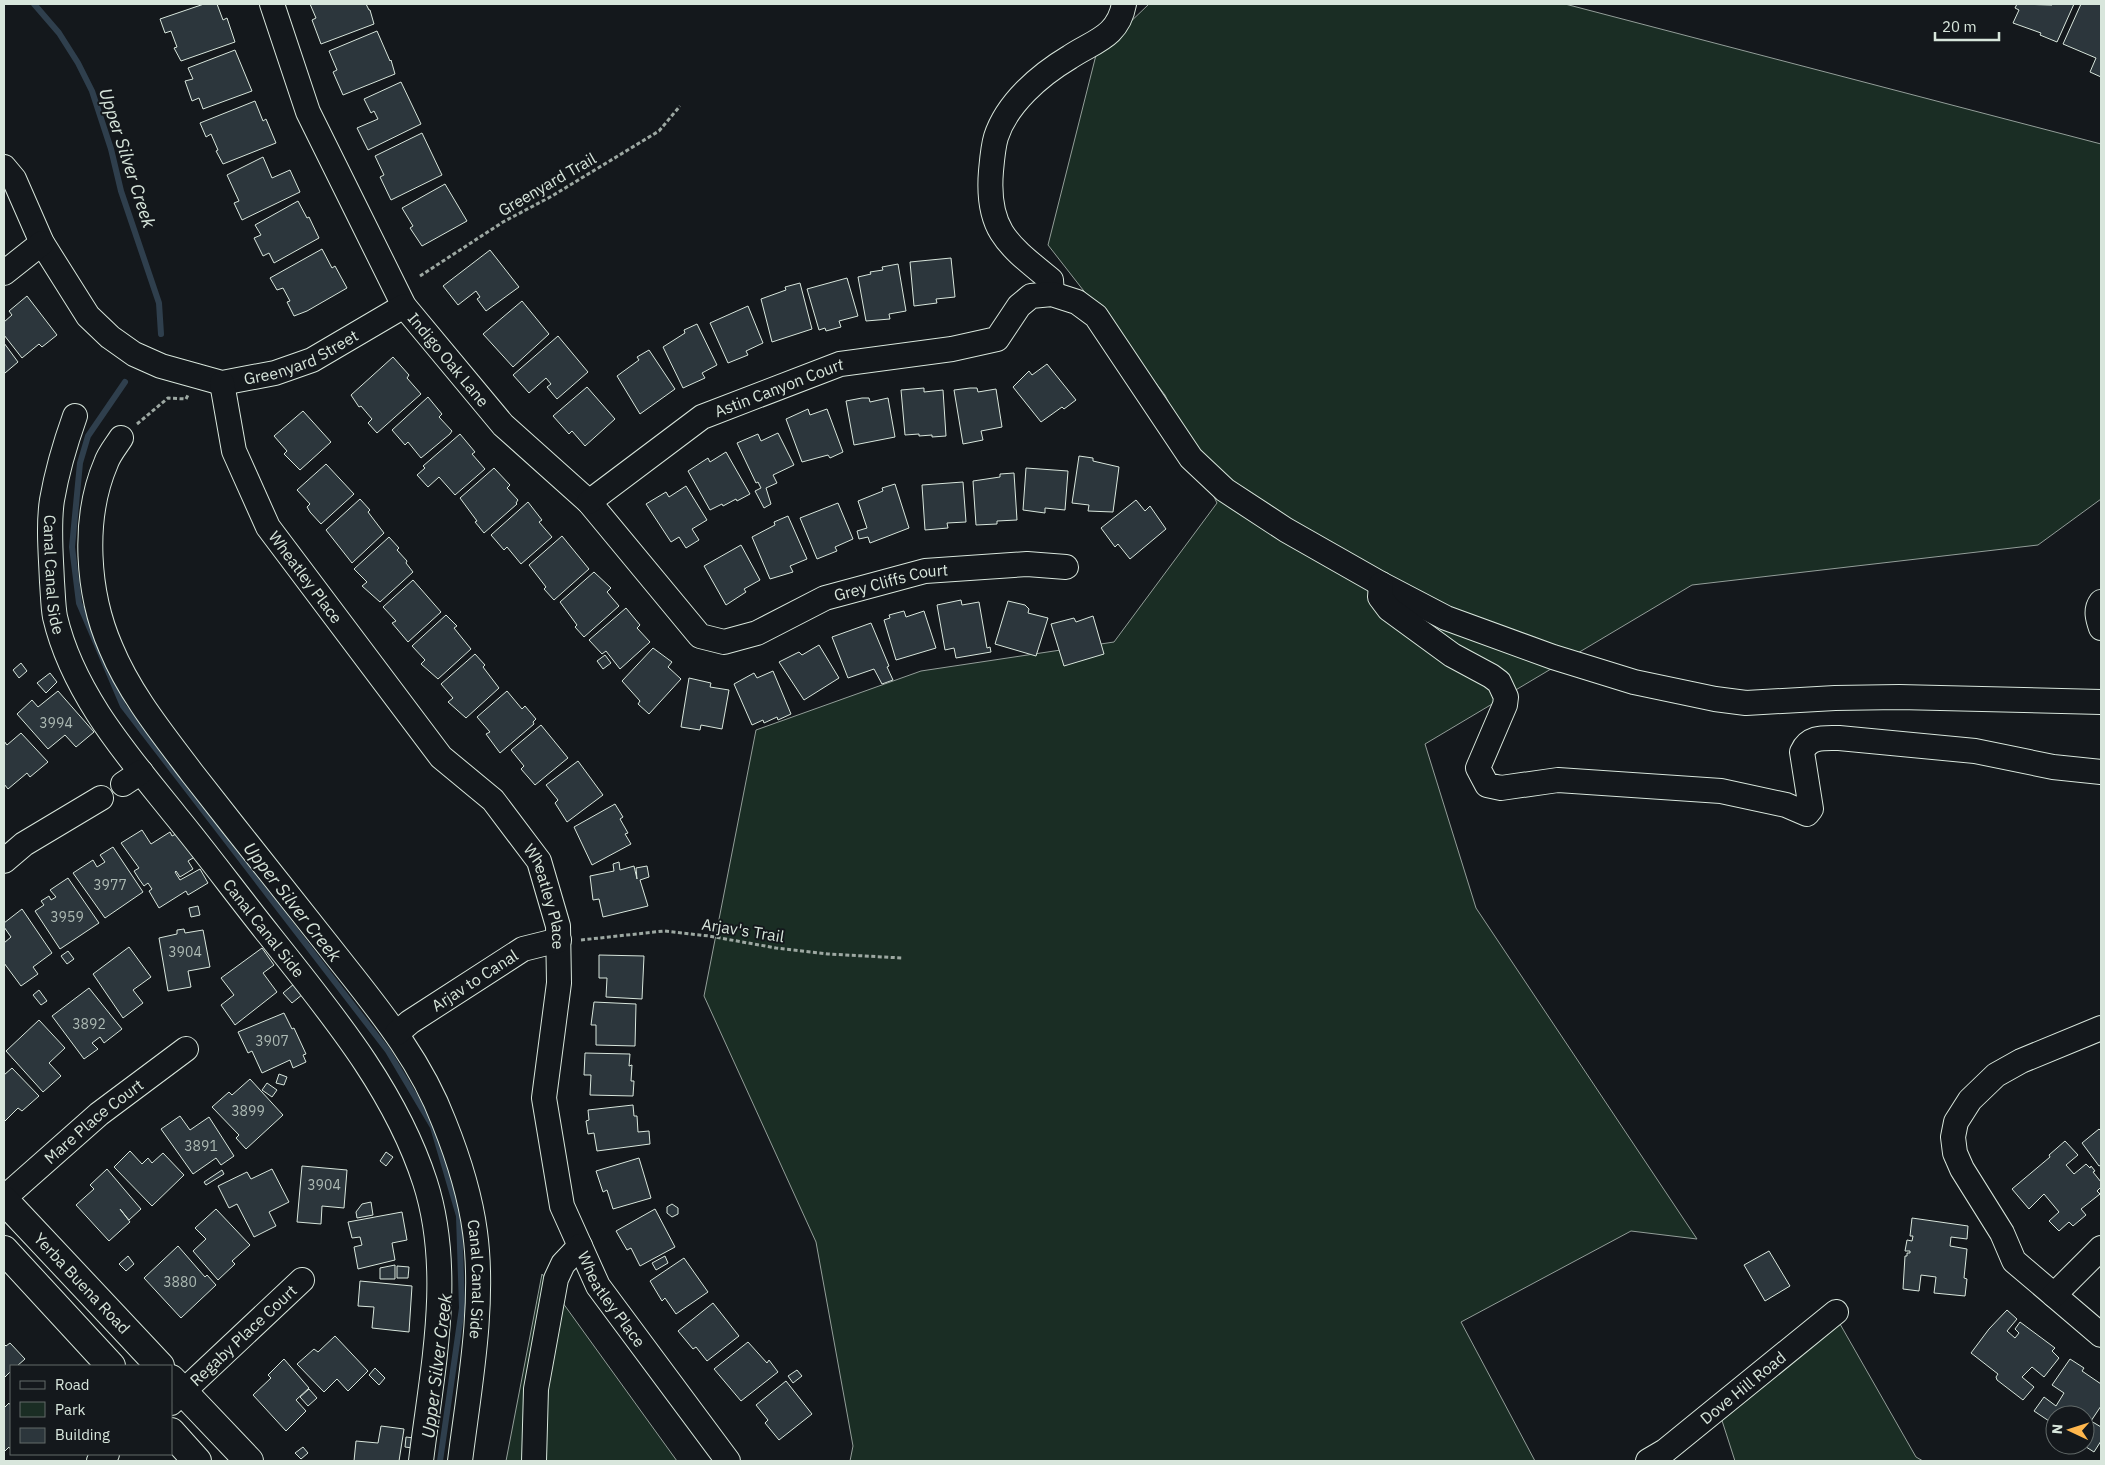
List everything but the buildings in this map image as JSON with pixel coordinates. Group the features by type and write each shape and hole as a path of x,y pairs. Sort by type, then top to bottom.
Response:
{"main road":[{"name":"Yerba Buena Road","path":"4,1199 159,1365"},
{"path":"4,1250 110,1365"},
{"path":"176,1391 249,1461"},
{"path":"172,1433 197,1461"}],"street":[{"name":"Indigo Oak Lane","path":"272,4 308,112 404,306 504,425 589,502 700,636 724,642"},
{"path":"1124,4 1122,15 1115,28 1104,37 1070,57 1030,88 1004,117 996,137 990,185 991,209 997,226 1019,254 1051,280 1052,294 1077,302 1096,316 1191,458 1224,490 1286,530 1380,584 1446,618 1553,658 1634,682 1715,699 1746,703 1835,698 1899,697 2101,702"},
{"name":"Greenyard Street","path":"4,166 14,179 42,243 88,316 110,337 134,354 161,366 190,383 222,383 275,374 312,360 404,306"},
{"path":"4,273 42,243"},
{"name":"Astin Canyon Court","path":"589,502 702,417 840,364 952,350 997,339 1020,306 1030,296 1052,294"},
{"name":"Wheatley Place","path":"222,383 234,451 268,527 441,757 493,800 539,862 558,926 570,940 560,983 544,1098 562,1206 598,1286 728,1461"},
{"name":"Canal Canal Side","path":"75,416 61,454 51,503 51,562 55,616 67,655 88,699 132,778 324,1004 361,1056 401,1120 427,1192 435,1226 440,1288 421,1461"},
{"name":"Canal Canal Side","path":"121,438 106,461 99,482 90,545 91,576 110,647 143,708 397,1033 422,1073 444,1120 462,1174 475,1232 478,1280 473,1350 460,1461"},
{"name":"Grey Cliffs Court","path":"724,642 757,633 825,598 925,571 1028,564 1066,568"},
{"path":"1380,584 1380,598 1389,609 1452,655 1499,682 1506,697 1502,713 1478,768 1487,785 1500,788 1558,780 1721,790 1786,805 1807,814 1811,809 1802,752 1810,741 1821,738 1839,738 1976,751 2053,767 2101,772"},
{"path":"2101,602 2098,606 2097,614 2101,628"},
{"path":"4,861 24,844 101,798"},
{"name":"Arjav to Canal","path":"397,1033 410,1022 523,949 570,940"},
{"path":"2101,1028 2021,1061 1996,1075 1970,1100 1956,1122 1954,1137 1955,1153 1962,1169 2002,1233 2014,1261 2101,1335"},
{"name":"Mare Place Court","path":"4,1199 99,1114 186,1049"},
{"path":"534,1461 536,1389 556,1279 563,1264 580,1246"},
{"path":"2054,1295 2101,1248"},
{"name":"Regaby Place Court","path":"176,1391 302,1280"},
{"name":"Dove Hill Road","path":"1648,1461 1665,1451 1836,1312"}],"path":[{"name":"Greenyard Trail","path":"420,276 503,222 552,196 659,131 680,106"},
{"path":"121,438 168,398 186,399 190,383"},
{"name":"Arjav's Trail","path":"570,940 664,931 828,954 902,958"}],"green space":[{"path":"1149,4 1565,4 2101,144 2101,499 2038,545 1692,585 1425,744 1476,908 1697,1239 1631,1231 1461,1322 1535,1461 850,1461 853,1446 816,1242 704,996 756,730 921,671 1114,642 1217,503 1165,395 1048,245 1096,55"},
{"path":"542,1274 677,1461 506,1461"},
{"path":"1828,1303 1916,1457 1923,1461 1735,1461 1716,1402"}],"waterway":[{"name":"Upper Silver Creek","path":"34,4 59,33 78,63 92,91 111,149 121,191 159,303 161,334"},
{"name":"Upper Silver Creek","path":"125,382 88,436 80,463 72,547 79,603 123,706 388,1051 433,1127 459,1216 462,1308 440,1461"}]}
